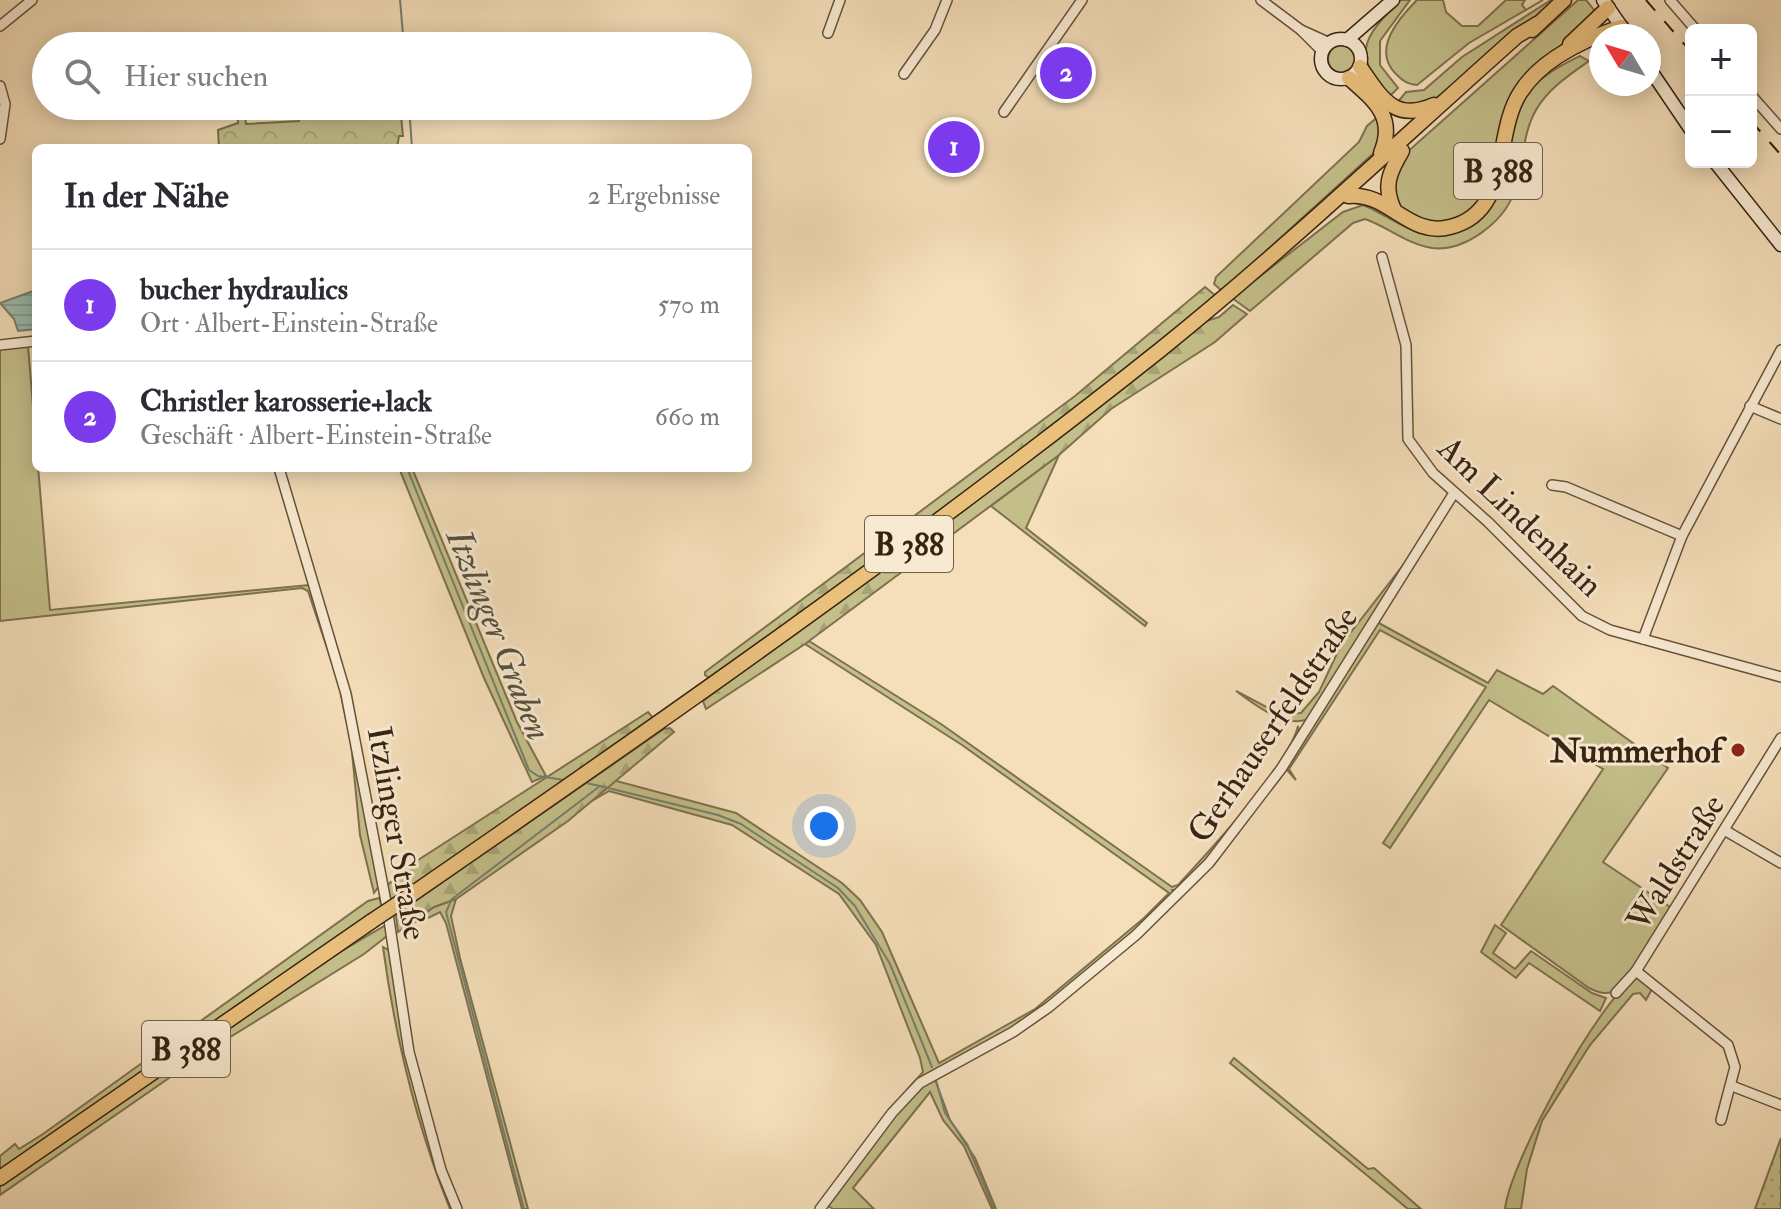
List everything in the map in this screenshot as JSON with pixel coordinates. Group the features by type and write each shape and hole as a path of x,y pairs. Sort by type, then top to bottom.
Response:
{"main road":[{"path":"1354,72 1330,75 1322,65 1326,48 1347,40 1393,0"},
{"name":"B 388","path":"0,1178 607,760 909,544 1348,196 1402,151 1564,0"},
{"path":"1606,4 1619,24"},
{"name":"B 388","path":"1348,196 1368,196 1408,221 1432,229 1461,224 1477,213 1494,186 1514,103 1535,74 1562,53 1606,4"},
{"path":"1377,17 1359,50 1354,72 1383,113 1387,124 1387,139 1378,160"},
{"name":"B 388","path":"1259,267 1517,36 1537,24"},
{"path":"1347,40 1359,50"},
{"name":"B 388","path":"1562,53 1589,43"},
{"name":"B 388","path":"1354,72 1400,111 1419,112 1445,100"},
{"path":"1661,86 1685,121"},
{"name":"B 388","path":"1394,210 1387,192 1387,179 1402,151"},
{"path":"1720,168 1781,245"}],"street":[{"path":"0,26 32,0"},
{"path":"828,33 840,0"},
{"path":"904,74 935,30 947,0"},
{"path":"1004,112 1082,0"},
{"path":"1261,0 1326,48"},
{"path":"1670,0 1691,24"},
{"path":"0,86 5,104 0,139"},
{"path":"1752,96 1781,129"},
{"name":"Am Lindenhain","path":"1382,257 1406,345 1408,439 1424,464 1488,522 1582,616 1643,639 1781,677"},
{"path":"0,345 32,341"},
{"path":"1643,639 1682,536 1781,350"},
{"path":"1750,406 1781,419"},
{"name":"Itzlinger Straße","path":"280,472 346,694 387,907 409,1052 441,1170 457,1209"},
{"path":"1552,485 1566,487 1682,536"},
{"name":"Gerhauserfeldstraße","path":"820,1209 892,1113 920,1083 1013,1032 1049,1007 1136,935 1209,863 1281,769 1454,493"},
{"name":"Waldstraße","path":"1616,993 1636,971 1726,831 1781,738"},
{"path":"1726,831 1781,863"},
{"name":"Waldstraße","path":"1636,971 1725,1040 1735,1067 1721,1120"},
{"path":"1732,1086 1781,1105"}],"green space":[{"path":"1401,0 1410,0 1380,41 1380,65 1398,88 1388,98 1370,69 1366,46 1377,25"},
{"path":"1417,0 1443,0 1446,12 1462,26 1478,26 1506,0 1525,0 1522,5 1526,10 1469,43 1417,85 1404,81 1395,73 1386,54 1396,25"},
{"path":"1551,0 1556,0 1430,103 1416,108 1396,104 1406,92 1424,90 1462,57"},
{"path":"1578,0 1586,0 1598,15 1544,59 1516,90 1508,107 1491,177 1482,198 1469,214 1451,222 1426,220 1405,212 1396,201 1394,189 1405,154"},
{"path":"1342,45 1352,49 1356,59 1352,69 1342,73 1332,69 1328,59 1332,49"},
{"path":"1580,56 1589,61 1541,102 1531,120 1520,173 1509,204 1481,233 1457,245 1432,248 1414,243 1365,219 1353,223 1250,311 1232,298 1343,212 1363,205 1426,234 1462,230 1481,219 1493,204 1514,119 1523,100 1541,79"},
{"path":"1379,116 1382,123 1376,151 1222,291 1214,284 1216,277 1359,142 1367,126"},
{"path":"238,120 246,120 246,124 299,120 401,120 403,136 399,136 398,144 219,144 218,130 238,123"},
{"path":"1205,287 1216,296 968,494 711,679 705,675 1075,396"},
{"path":"1233,305 1247,314 1215,342 1111,409 1059,455 805,644 706,709 703,701 988,492 1203,322 1219,317"},
{"path":"28,346 32,394 32,472 38,472 50,610 309,585 340,682 379,886 374,893 360,835 351,742 338,681 308,591 302,588 0,621 0,348"},
{"path":"1059,455 1026,528 1147,623 1145,626 991,506"},
{"path":"401,472 414,472 517,722 546,776 532,782 484,678"},
{"path":"1407,560 1308,719 1290,721 1280,718 1236,691 1280,714 1301,713 1319,692 1341,645"},
{"path":"1377,622 1488,683 1497,670 1543,694 1553,686 1668,768 1603,862 1673,909 1631,975 1613,991 1604,993 1589,988 1501,925 1603,769 1489,700 1390,848 1383,843 1486,687 1380,630 1289,769 1296,780 1286,769"},
{"path":"809,641 941,724 1172,887 1178,885 1264,786 1298,726 1299,730 1278,771 1246,814 1179,890 1172,890 1174,893 1136,931 1071,987 1025,1020 907,1090 923,1072 920,1058 876,945 839,894 732,825 609,791 585,805 613,780 736,813 842,883 860,900 882,932 939,1063 1035,1009 1144,918 1169,893 962,745 805,644"},
{"path":"648,712 654,719 391,900 387,886 401,871"},
{"path":"670,728 674,732 568,821 456,899 434,907 398,932 396,916 401,911 664,729"},
{"path":"379,898 382,906 0,1172 0,1156 15,1144 19,1149 43,1134 368,901"},
{"path":"456,899 451,916 460,958 528,1209 522,1209 446,923 440,912 420,922 413,922 434,907"},
{"path":"386,925 387,936 364,954 211,1049 0,1195 0,1186 335,955"},
{"path":"1495,925 1506,933 1493,953 1515,969 1531,951 1592,993 1606,998 1600,1011 1529,963 1516,978 1481,952"},
{"path":"383,947 390,951 401,1022 454,1209 450,1209 417,1112 394,1014"},
{"path":"1636,976 1652,989 1646,1000 1640,993 1633,994 1590,1045 1542,1121 1527,1169 1521,1209 1505,1209 1522,1156 1558,1085 1600,1017"},
{"path":"1234,1058 1421,1209 1408,1209 1230,1063"},
{"path":"934,1077 950,1120 975,1158 996,1209 992,1209 964,1146 943,1120 930,1092 853,1188 874,1209 833,1209 827,1205 903,1105"},
{"path":"1781,1138 1781,1209 1755,1209"}],"shaded area":[{"path":"32,291 32,329 18,331 14,319 0,303"}],"waterway":[{"name":"Itzlinger Graben","path":"400,0 403,32"},
{"name":"Itzlinger Graben","path":"410,120 412,144"},
{"name":"Itzlinger Graben","path":"409,472 529,770 538,776 564,780"},
{"name":"Itzlinger Graben","path":"524,1209 446,912 452,899 600,786 586,783"},
{"path":"600,786 718,815 741,824 838,888 855,906 890,964 932,1067"},
{"path":"936,1080 945,1113 967,1144 994,1209"}],"railway":[{"path":"1646,0 1685,45"},
{"path":"1757,128 1781,155"}],"place":[{"name":"Christler karosserie+lack","path":"1066,73"},
{"name":"bucher hydraulics","path":"954,147"},
{"name":"Nummerhof","path":"1738,750"}]}
